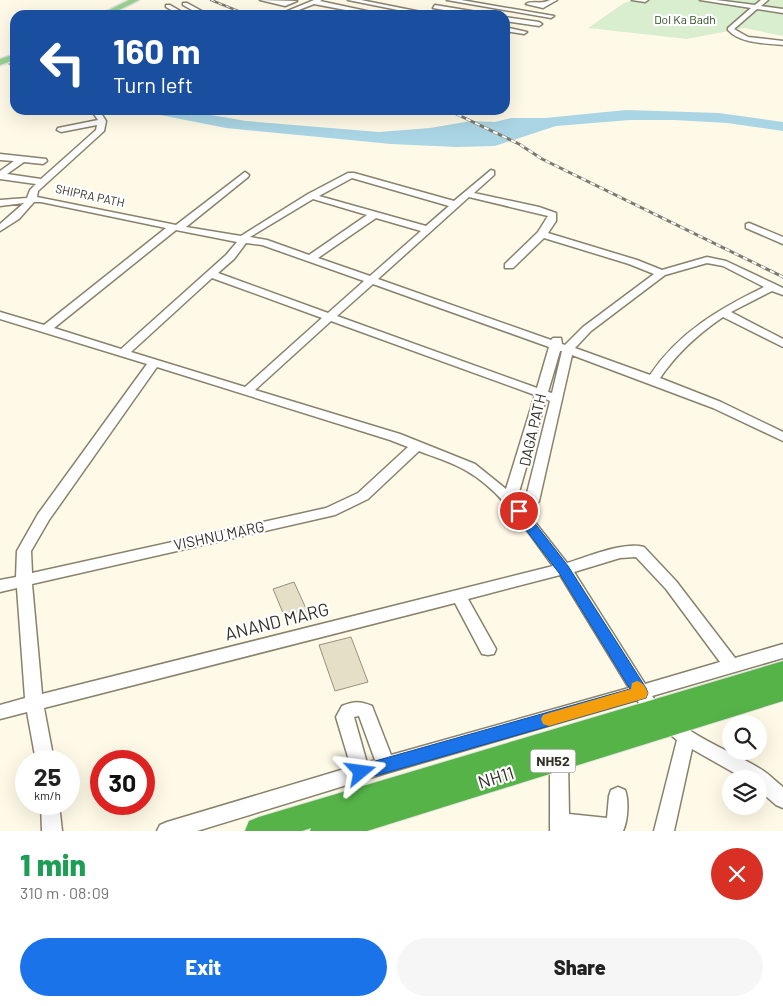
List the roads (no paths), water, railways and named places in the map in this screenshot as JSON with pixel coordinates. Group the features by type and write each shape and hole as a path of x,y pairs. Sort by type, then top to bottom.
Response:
{"highway":[{"name":"NH52","path":"259,831 662,716 783,672"},
{"name":"NH11","path":"338,829 559,759 662,716 783,690"}],"main road":[{"path":"105,10 126,0"},
{"path":"114,10 135,0"}],"street":[{"path":"263,0 335,10"},
{"path":"351,0 404,10"},
{"path":"357,10 386,0"},
{"path":"427,10 450,0 551,16"},
{"path":"486,10 502,0"},
{"path":"543,6 554,0"},
{"path":"635,0 645,0"},
{"path":"703,0 783,11"},
{"path":"764,0 730,29 733,33 757,40 783,43"},
{"path":"285,4 294,1"},
{"path":"293,10 317,1 346,10"},
{"path":"518,2 551,8"},
{"path":"268,6 278,3"},
{"path":"402,4 445,10"},
{"path":"189,10 182,5 194,10"},
{"path":"168,6 175,10"},
{"path":"510,19 539,24"},
{"path":"510,30 524,32"},
{"path":"0,228 25,209 33,196 34,190 95,136 102,127 102,122 98,115"},
{"path":"62,130 102,122"},
{"path":"1,177 30,150"},
{"path":"0,157 43,161"},
{"path":"248,391 491,173"},
{"path":"46,329 245,175"},
{"path":"124,353 230,257 245,237 311,196 351,175 456,205"},
{"path":"1,177 43,182"},
{"path":"0,198 49,194 216,236 245,237 314,256 747,410 783,429"},
{"path":"467,194 539,210 553,215 554,218 542,234 509,266"},
{"name":"SHIPRA PATH","path":"0,203 33,196"},
{"path":"311,196 429,230"},
{"path":"314,256 374,215"},
{"path":"748,226 783,241"},
{"path":"542,234 633,262 661,273"},
{"path":"569,347 587,329 661,273 707,260 726,264 783,292"},
{"path":"210,274 557,399"},
{"path":"654,378 696,329 722,312 772,287"},
{"path":"722,312 783,344"},
{"path":"0,315 394,437 470,467 491,482 518,506"},
{"path":"555,342 512,493 518,506 564,570 662,716 755,775 783,799"},
{"name":"DAGA PATH","path":"518,506 532,501 569,347"},
{"path":"43,750 34,703 24,580 24,551 43,517 155,362"},
{"path":"654,378 717,405 783,437"},
{"name":"VISHNU MARG","path":"0,586 156,549 330,512 363,496 417,446"},
{"name":"ANAND MARG","path":"0,712 564,570 620,553 639,551 671,585 731,665"},
{"path":"460,596 488,649"},
{"path":"167,831 386,765 662,716 731,665 783,651"},
{"path":"361,772 345,717 348,711 358,708 366,711 386,765"},
{"path":"662,716 667,829"},
{"path":"559,759 560,827 613,828 616,826 618,796"},
{"path":"51,815 52,831"}],"water":[{"path":"626,110 719,113 783,122 783,131 727,123 630,120 556,126 495,146 457,147 391,144 226,128 160,115 211,115 246,121 379,132 430,128 471,121 495,122 511,118 545,118"}],"railway":[{"path":"211,0 236,10"},
{"path":"458,115 519,144 542,159 783,277"}],"park label":[{"name":"Dol Ka Badh","path":"685,20"}]}
